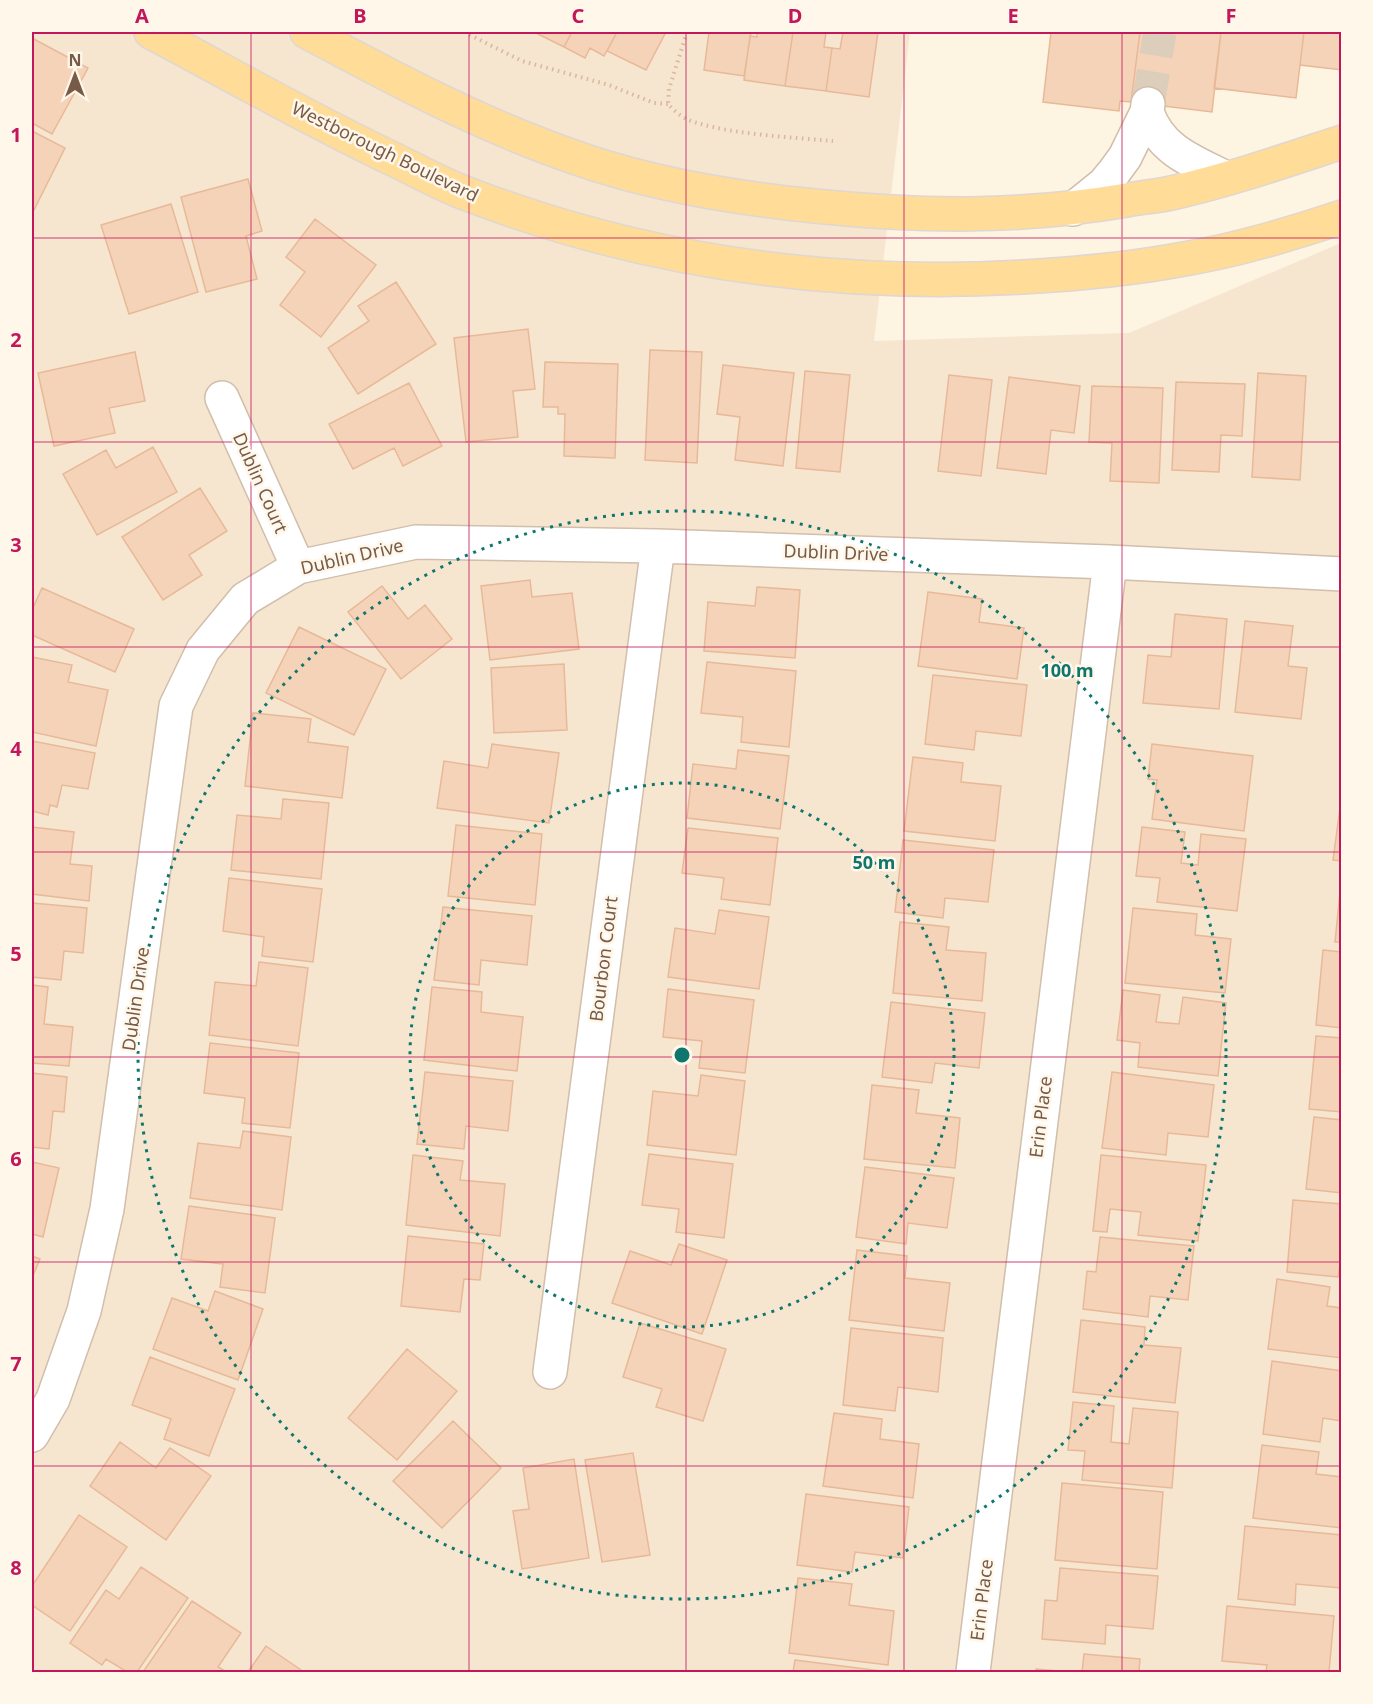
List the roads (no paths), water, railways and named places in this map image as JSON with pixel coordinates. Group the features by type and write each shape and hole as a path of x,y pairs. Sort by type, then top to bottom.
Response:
{"main road":[{"name":"Westborough Boulevard","path":"151,32 353,141 455,189 555,224 661,251 763,270 864,279 968,280 1076,274 1185,259 1286,235 1341,217"},
{"path":"308,32 479,120 573,157 673,185 769,201 875,212 976,215 1073,209 1174,192 1341,142"}],"street":[{"path":"1073,209 1104,184 1114,172 1125,157 1148,108 1152,126 1174,151 1226,178"},
{"name":"Dublin Court","path":"222,398 298,567"},
{"name":"Dublin Drive","path":"32,1435 53,1399 84,1311 107,1209 176,706 203,650 245,599 298,567 416,542 658,546 1110,562 1341,574"},
{"name":"Bourbon Court","path":"550,1372 658,546"},
{"name":"Erin Place","path":"973,1672 1110,562"}],"tunnel":[{"path":"1148,104 1160,32"}]}
